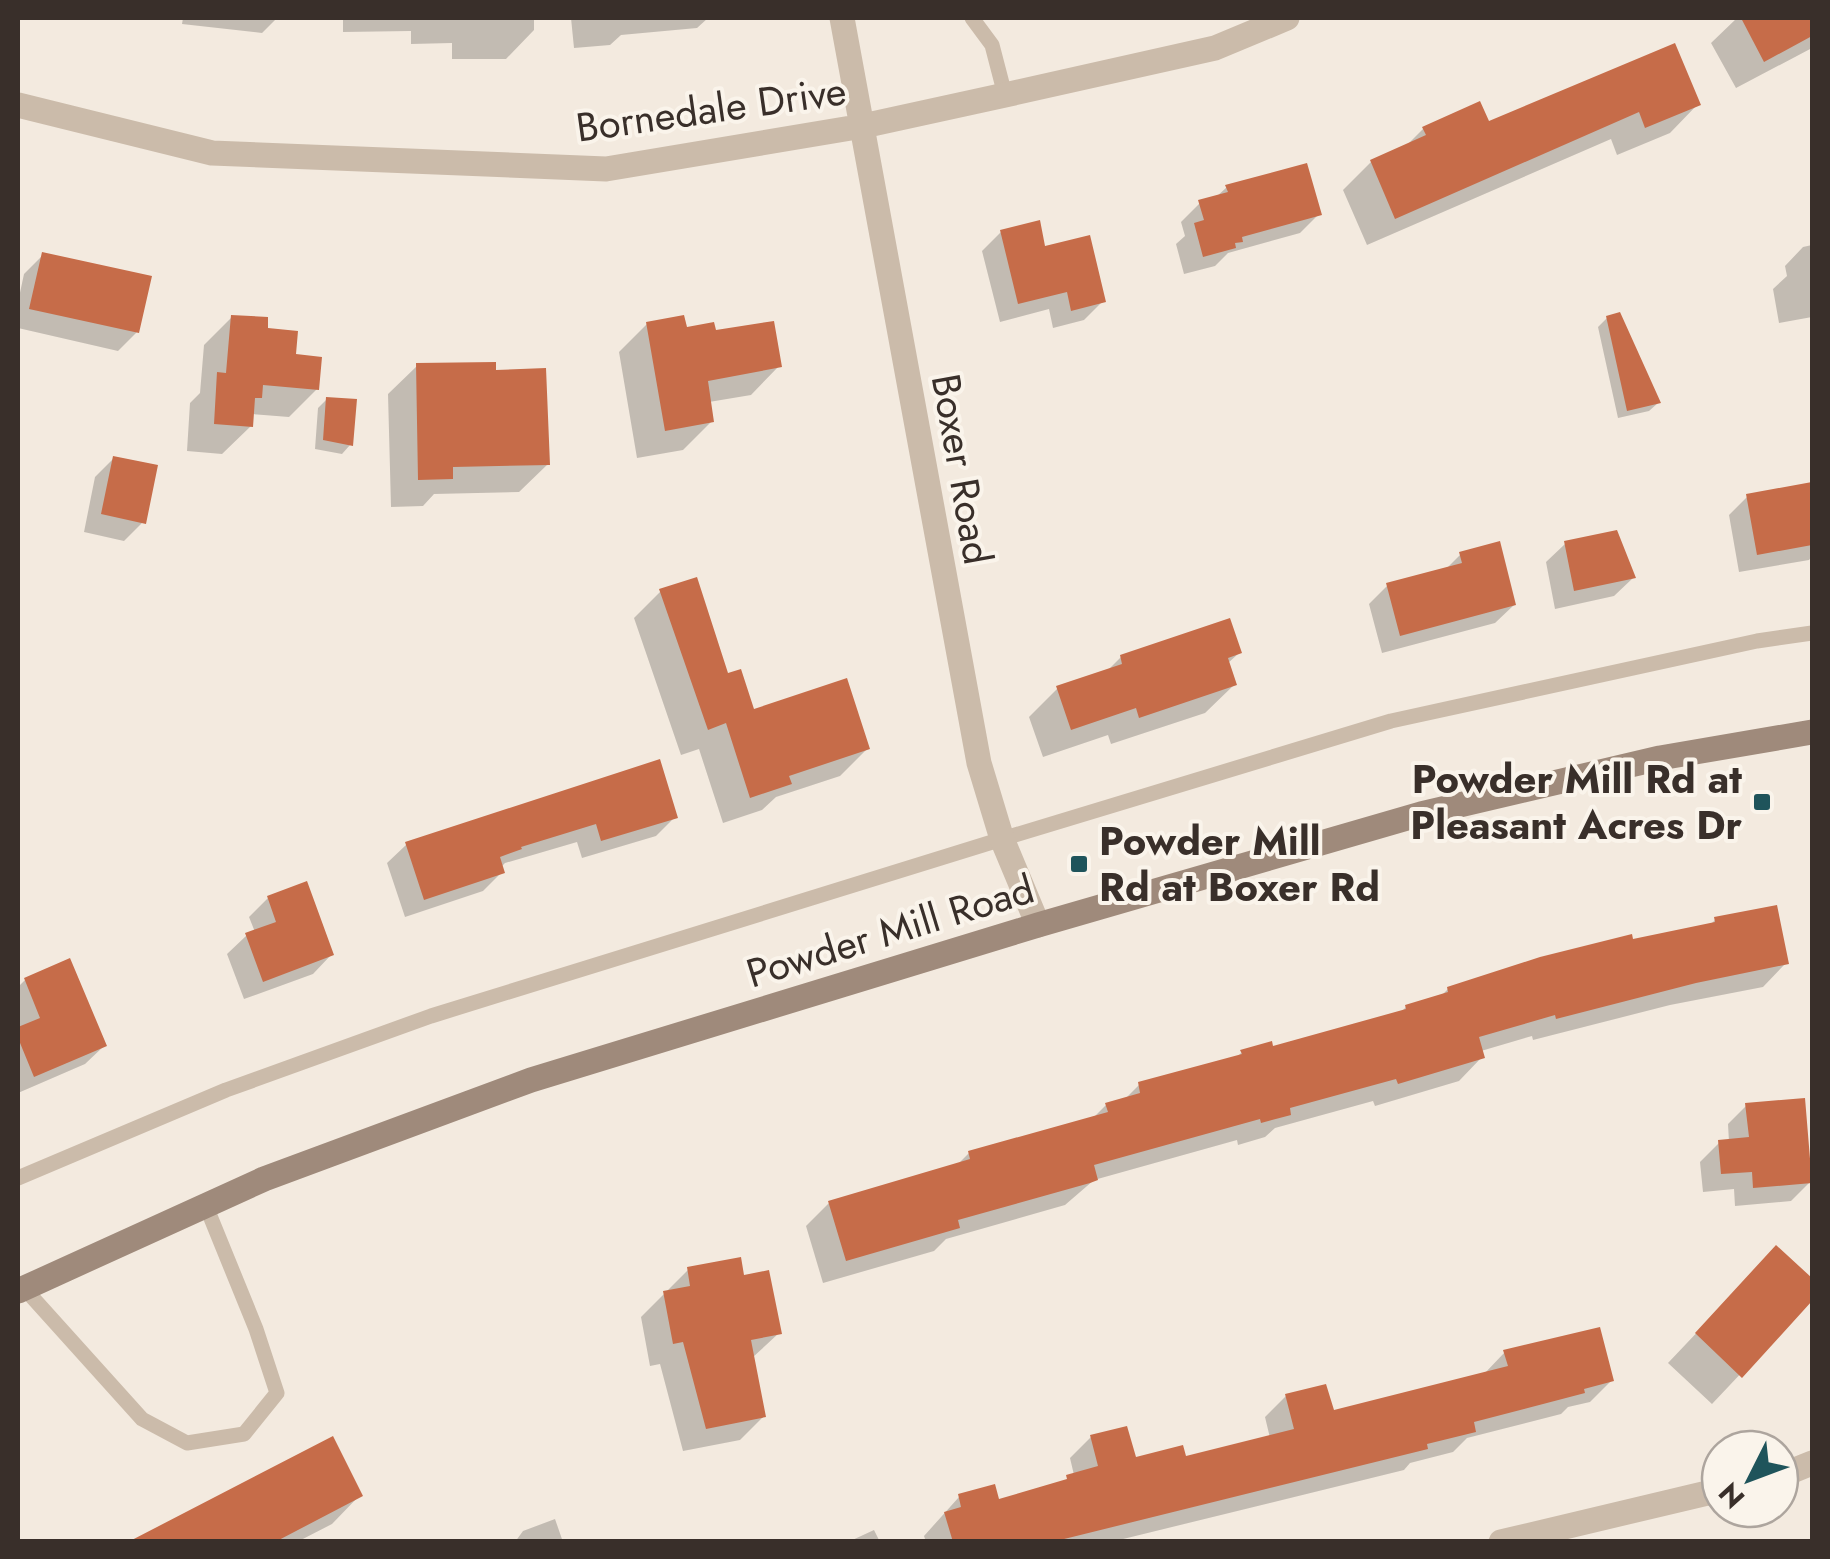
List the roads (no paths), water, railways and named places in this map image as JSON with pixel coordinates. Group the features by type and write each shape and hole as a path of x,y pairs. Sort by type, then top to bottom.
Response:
{"main road":[{"name":"Powder Mill Road","path":"21,1289 264,1179 531,1080 1038,925 1421,814 1660,758 1812,732"}],"street":[{"name":"Boxer Road","path":"842,18 975,743 1002,839 1038,925"},
{"name":"Bornedale Drive","path":"18,105 212,153 606,169 863,126 1005,95 1214,48 1287,18"},
{"path":"1500,1542 1700,1495"}],"lane":[{"path":"972,18 992,44 1005,95"},
{"path":"18,1178 226,1090 431,1016 1390,721 1756,641 1812,633"},
{"path":"21,1289 142,1418 187,1443 244,1434 277,1393 256,1329 206,1206"}],"place":[{"name":"Powder Mill Rd at Pleasant Acres Dr","path":"1762,802"},
{"name":"Powder Mill Rd at Boxer Rd","path":"1079,864"}]}
